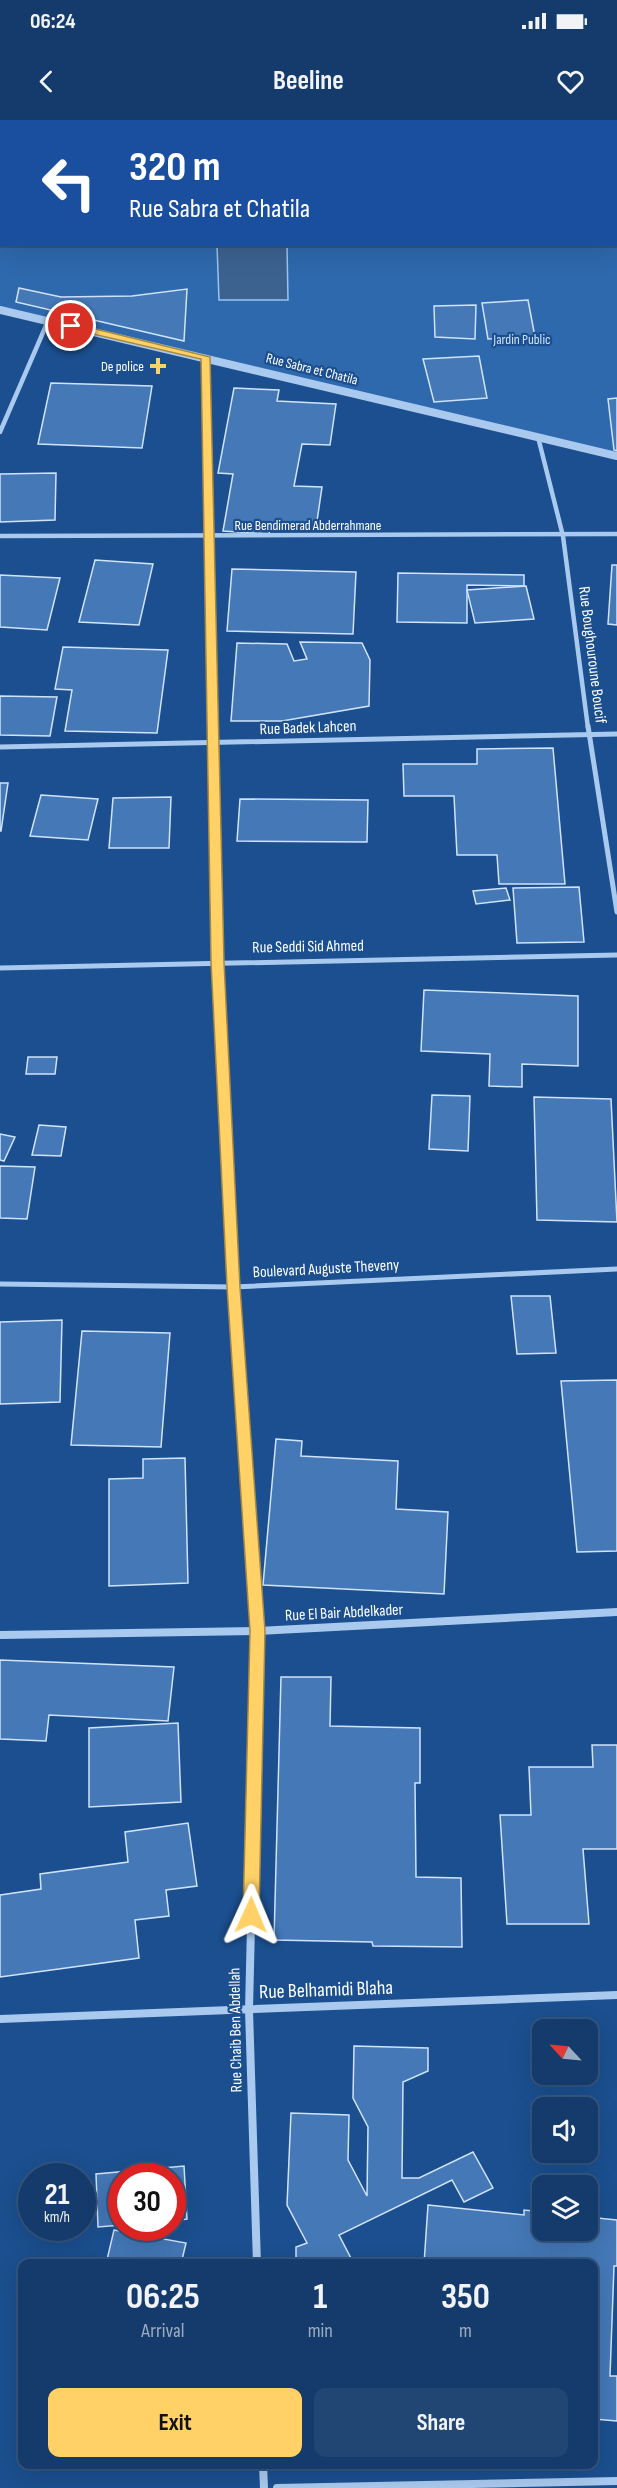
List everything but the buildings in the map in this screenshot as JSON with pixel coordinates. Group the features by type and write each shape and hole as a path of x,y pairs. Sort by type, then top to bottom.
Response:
{"street":[{"name":"Rue Sabra et Chatila","path":"0,310 617,456"},
{"path":"0,432 48,321"},
{"name":"Rue Chaib Ben Abdellah","path":"206,357 218,962 234,1287 258,1631 249,2010 257,2259"},
{"name":"Rue Boughouroune Boucif","path":"538,437 563,536 589,734 617,912"},
{"name":"Rue Bendimerad Abderrahmane","path":"0,536 210,538 617,534"},
{"name":"Rue Badek Lahcen","path":"0,747 617,734"},
{"name":"Rue Seddi Sid Ahmed","path":"0,968 617,955"},
{"name":"Boulevard Auguste Theveny","path":"0,1284 234,1287 617,1269"},
{"name":"Rue El Bair Abdelkader","path":"0,1635 258,1631 617,1611"},
{"name":"Rue Belhamidi Blaha","path":"0,2019 617,1995"},
{"path":"263,2469 264,2488"},
{"path":"277,2488 617,2481"}],"green space":[{"name":"Jardin Public","path":"0,246 617,246 617,458 0,313"}],"shaded area":[{"path":"217,246 287,246 288,300 219,300"}],"place":[{"name":"De police","path":"158,366"}],"route":[{"path":"71,326 206,357 218,962 234,1287 258,1631 251,1915"}]}
